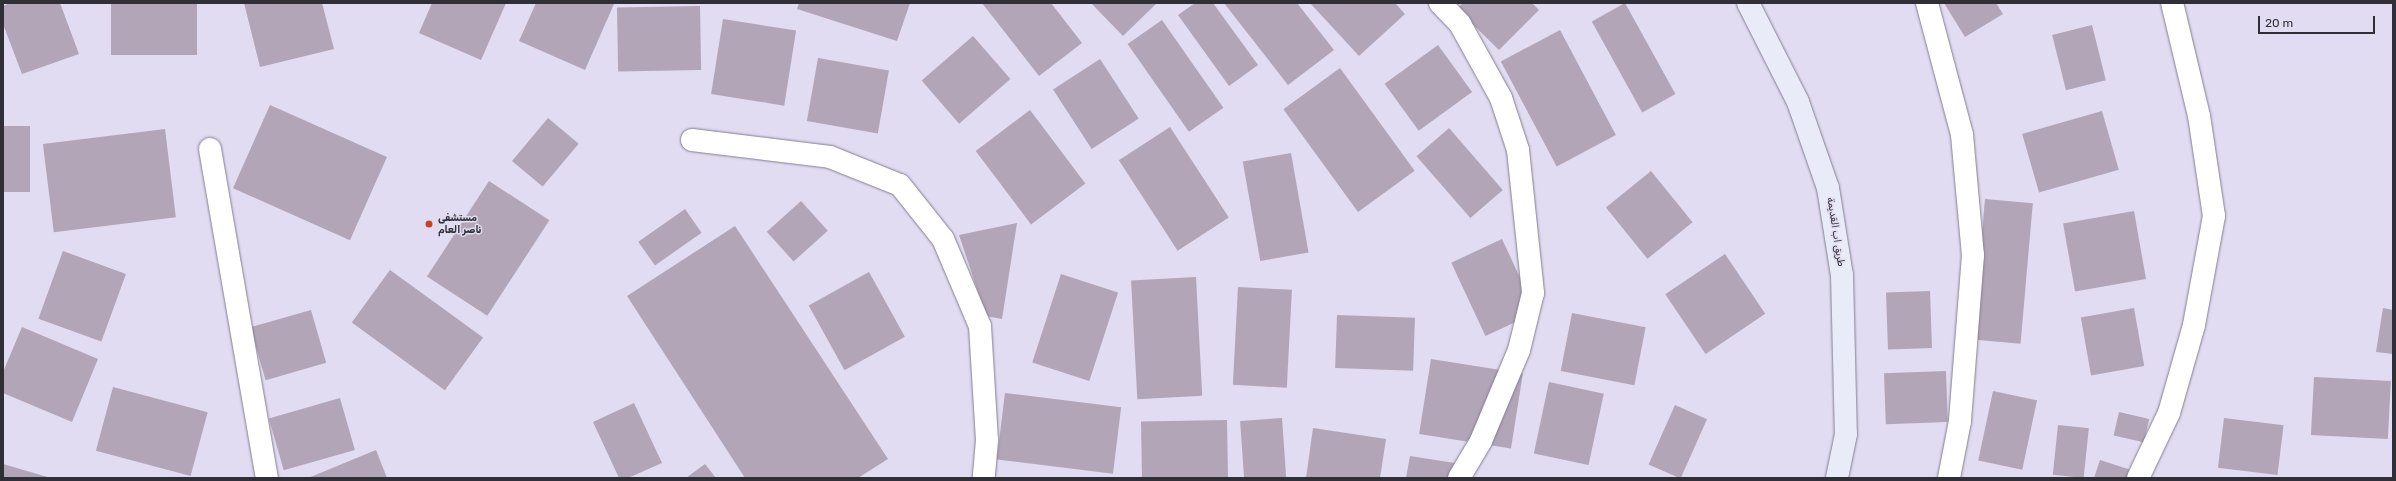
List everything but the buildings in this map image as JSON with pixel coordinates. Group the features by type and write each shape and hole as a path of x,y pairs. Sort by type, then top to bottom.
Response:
{"street":[{"path":"1440,3 1460,24 1501,98 1518,150 1533,293 1519,350 1481,441 1459,478"},
{"name":"طريق اب القديمة","path":"1748,3 1798,102 1828,188 1842,275 1846,434 1837,478"},
{"path":"1927,3 1962,135 1973,255 1960,421 1949,478"},
{"path":"2138,478 2169,413 2194,325 2214,216 2199,116 2172,3"},
{"path":"692,140 830,157 900,185 943,239 980,326 987,440 984,478"},
{"path":"210,149 267,478"}],"place":[{"name":"مستشفى ناصر العام","path":"429,224"}]}
